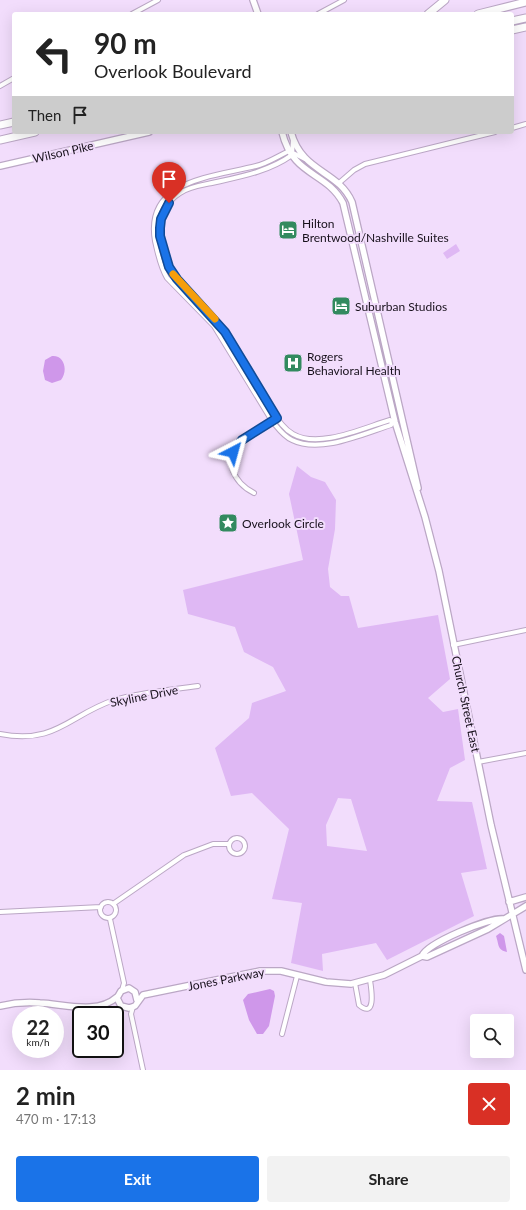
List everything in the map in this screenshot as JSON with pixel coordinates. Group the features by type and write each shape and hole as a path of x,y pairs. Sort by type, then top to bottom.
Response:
{"highway":[{"path":"430,12 445,0"},
{"path":"486,12 526,2"},
{"path":"514,21 526,18"},
{"path":"514,30 526,27"},
{"path":"0,125 12,122"},
{"path":"0,140 26,134"}],"main road":[{"path":"253,0 257,12"},
{"name":"Wilson Pike","path":"0,166 139,134"},
{"name":"Church Street East","path":"283,134 291,153 300,166 333,190 343,203 394,422 412,480 419,496"},
{"name":"Church Street East","path":"292,134 305,159 338,183 350,197 354,210 394,390 416,478 419,496 439,571 478,762 509,902 526,970"},
{"path":"509,902 526,897"},
{"name":"Jones Parkway","path":"422,956 427,957 465,940 500,922 512,913 526,906"},
{"name":"Jones Parkway","path":"137,1000 143,995 251,972 275,970 326,982 354,983 370,980 393,972 422,956 427,949 470,927 497,918 504,918"},
{"path":"112,1002 122,990 129,988 143,995"},
{"path":"0,1006 40,1003 85,1007 112,1002 126,1008 133,1007 137,1000 135,992"},
{"path":"117,997 119,1004"}],"street":[{"path":"136,12 158,0"},
{"path":"322,12 344,0"},
{"path":"0,86 12,79"},
{"path":"514,127 526,124"},
{"path":"338,183 354,170 365,164 487,134"},
{"path":"293,138 291,153 274,166 254,173 181,192 174,197 164,212 160,228 166,260 171,271 225,332 277,418 291,433 310,440 330,438 390,420 394,422"},
{"path":"305,159 291,153 256,166 185,183 178,187 162,203 154,225 162,270 167,278 214,326 272,421 281,432 291,440 306,445 319,445 391,425 394,422"},
{"path":"254,493 246,489 235,477 232,470 232,457 235,448 242,440 277,418"},
{"path":"453,645 526,630"},
{"name":"Skyline Drive","path":"0,734 19,736 40,735 64,726 91,711 116,700 198,686"},
{"path":"478,762 526,753"},
{"path":"238,837 245,842 246,847 241,853 236,854 231,851 229,844 233,838 238,837"},
{"path":"113,904 184,854 213,844 229,844"},
{"path":"0,912 101,907 106,902 113,904"},
{"path":"101,907 100,910 102,916 110,918 114,916 116,912 113,904"},
{"path":"110,918 124,983 122,990"},
{"path":"282,1034 297,976"},
{"path":"354,983 358,1003 361,1007 365,1008 370,1006 372,1002 370,980"},
{"path":"124,983 129,988"},
{"path":"131,1014 133,1007"},
{"path":"126,1008 131,1014 143,1070"}],"shaded area":[{"path":"456,244 460,251 447,259 443,253"},
{"path":"52,356 60,358 65,368 61,380 52,383 45,380 43,371 45,360"},
{"path":"297,466 311,477 325,482 336,500 335,529 328,569 330,587 341,596 349,596 358,628 438,615 450,679 428,698 443,712 458,709 465,760 450,768 437,801 472,802 487,869 461,873 474,916 387,960 376,943 322,954 323,971 291,963 302,903 272,899 289,829 252,793 231,796 215,748 249,718 252,703 286,691 273,667 244,652 235,627 188,614 183,590 303,560 289,494","holes":["338,798 351,799 367,851 327,846 326,825"]},
{"path":"500,933 504,936 507,952 501,950 499,946 496,936"},
{"path":"270,989 274,991 275,996 269,1026 263,1034 257,1034 249,1020 243,1000 248,994"}],"slow traffic":[{"path":"173,274 215,319"}],"place":[{"name":"Hilton Brentwood/Nashville Suites","path":"288,230"},
{"name":"Suburban Studios","path":"341,306"},
{"name":"Rogers Behavioral Health","path":"293,363"},
{"name":"Overlook Circle","path":"228,523"}],"route":[{"path":"169,203 161,219 160,236 169,267 177,279 218,322 235,347 277,418 242,440 233,452"}]}
